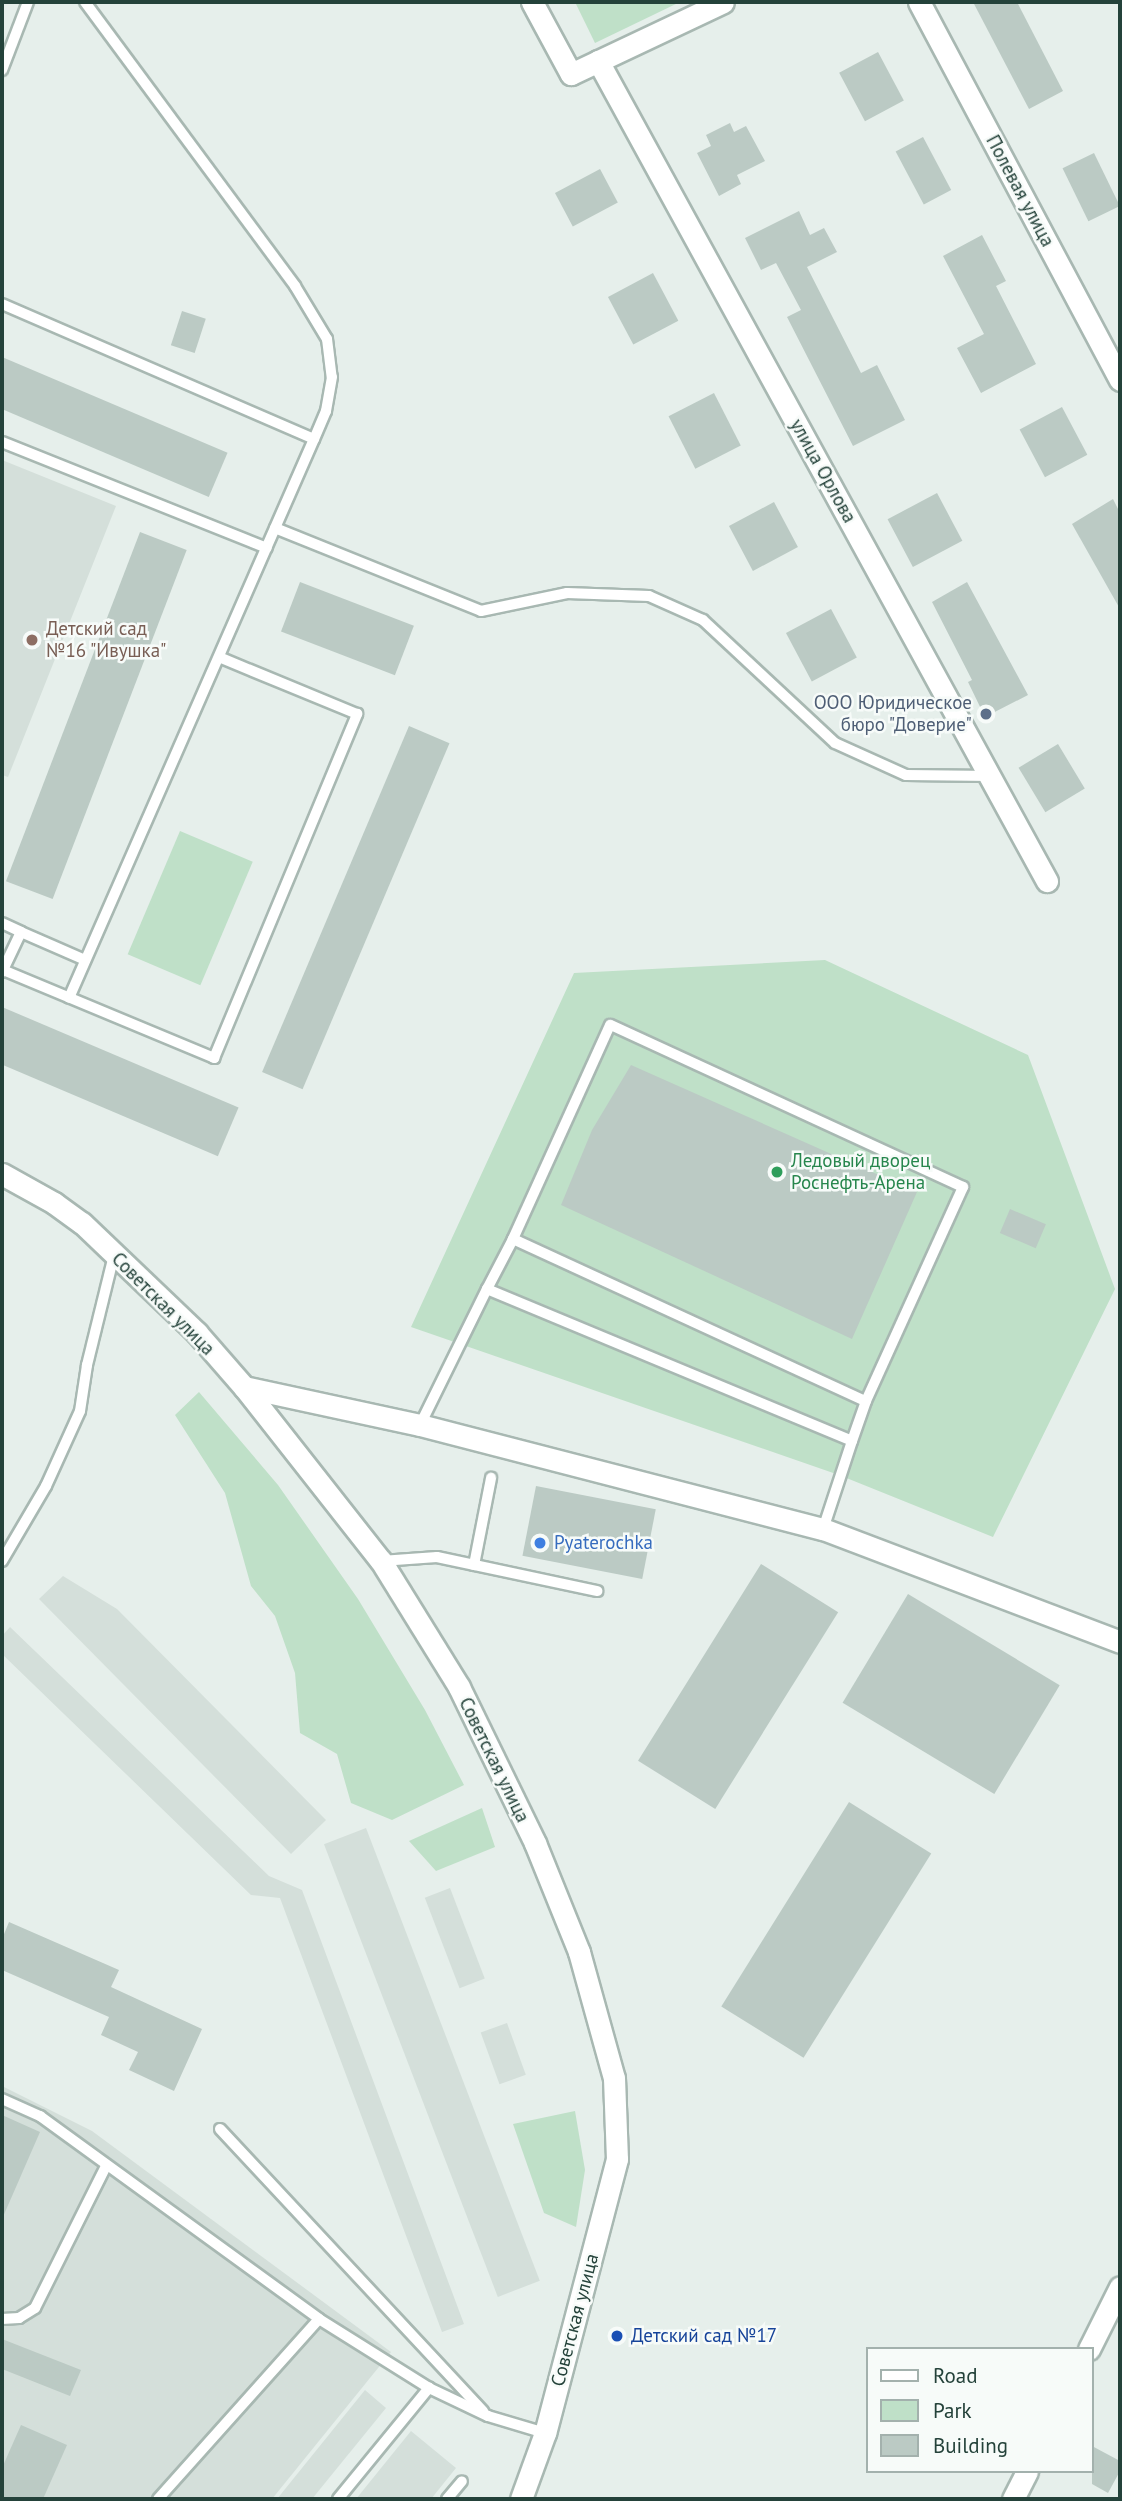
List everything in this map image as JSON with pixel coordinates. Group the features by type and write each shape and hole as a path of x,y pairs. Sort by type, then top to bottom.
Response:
{"street":[{"path":"532,2 571,74 723,2"},
{"name":"Полевая улица","path":"919,2 1120,380"},
{"name":"улица Орлова","path":"598,61 992,776 1047,881"},
{"name":"Советская улица","path":"2,1174 72,1217 197,1333 244,1387 381,1561 459,1687 534,1843 579,1952 614,2078 617,2159 545,2433 521,2499"},
{"path":"244,1387 420,1425 824,1529 1120,1642"},
{"path":"1090,2347 1120,2287"},
{"path":"1013,2499 1026,2473"}],"lane":[{"path":"2,70 28,2"},
{"path":"69,998 326,411 332,377 327,339 295,286 85,2"},
{"path":"2,304 314,439"},
{"path":"2,442 267,548"},
{"path":"275,528 481,611 567,593 649,596 703,620 835,743 906,775 992,776"},
{"path":"21,932 2,971 214,1058 357,713 219,657"},
{"path":"2,923 85,960"},
{"path":"420,1425 513,1239 610,1025 963,1187 866,1401 824,1529"},
{"path":"513,1239 866,1401"},
{"path":"2,1561 46,1486 80,1411 87,1365 114,1255"},
{"path":"487,1289 852,1441"},
{"path":"474,1565 491,1479"},
{"path":"381,1561 437,1557 597,1591"},
{"path":"2,2099 40,2116 319,2319 429,2388 488,2416 545,2433"},
{"path":"220,2129 488,2416"},
{"path":"2,2319 19,2318 35,2308 106,2166"},
{"path":"159,2499 319,2319"},
{"path":"338,2499 429,2388"},
{"path":"447,2499 462,2482"}],"shaded area":[{"name":"Детский сад №16 \"Ивушка\"","path":"2,460 116,506 8,777 2,775"},
{"path":"63,1576 117,1609 326,1820 291,1854 39,1599"},
{"path":"10,1627 269,1876 302,1890 464,2324 442,2332 280,1898 251,1895 2,1654 2,1636"},
{"path":"366,1828 540,2281 498,2297 324,1844"},
{"path":"450,1888 485,1979 460,1988 425,1898"},
{"path":"507,2023 526,2075 499,2084 481,2033"},
{"path":"2,2086 92,2131 391,2352 272,2499 2,2499"},
{"path":"365,2390 386,2408 312,2499 277,2499"},
{"path":"411,2431 456,2468 431,2499 356,2499"}],"green space":[{"path":"575,2 680,2 595,43"},
{"path":"180,831 253,862 200,985 128,954"},
{"name":"Ледовый дворец Роснефть-Арена","path":"825,960 1028,1055 1115,1289 993,1537 839,1475 411,1327 574,973"},
{"path":"199,1392 278,1485 358,1599 425,1710 464,1785 392,1820 351,1803 337,1754 300,1733 295,1673 275,1616 251,1586 225,1493 175,1415"},
{"path":"482,1808 495,1847 436,1871 409,1841"},
{"path":"575,2111 585,2170 576,2227 544,2213 513,2124"}],"building":[{"path":"973,2 1017,2 1063,91 1029,109"},
{"path":"878,52 904,101 865,121 839,73"},
{"path":"730,123 734,132 746,126 765,161 737,175 741,184 719,196 697,153 711,146 706,135"},
{"path":"923,137 951,190 924,205 896,152"},
{"path":"1094,153 1120,206 1088,221 1063,168"},
{"path":"600,169 618,203 573,226 555,193"},
{"path":"799,211 810,235 824,228 837,252 807,267 861,373 877,365 905,420 853,446 787,317 801,310 776,263 761,270 745,238"},
{"path":"982,235 1006,281 996,286 1036,364 981,393 957,348 984,334 943,256"},
{"path":"653,273 678,321 633,345 608,297"},
{"path":"182,311 206,319 195,353 171,345"},
{"path":"2,357 228,453 209,497 2,409"},
{"path":"714,393 741,446 695,469 669,416"},
{"path":"1062,407 1087,455 1045,477 1020,430"},
{"path":"937,493 962,541 913,567 888,519"},
{"path":"1113,499 1120,513 1120,609 1072,524"},
{"path":"774,502 798,547 753,571 729,526"},
{"path":"140,532 187,550 53,899 6,881"},
{"path":"300,582 414,626 395,675 281,631"},
{"path":"967,582 1028,695 985,717 968,682 972,680 932,602"},
{"path":"831,609 857,658 812,682 786,633"},
{"path":"409,726 450,743 303,1089 262,1072"},
{"path":"1058,744 1085,789 1045,812 1019,768"},
{"path":"2,1007 239,1107 218,1156 2,1065"},
{"path":"631,1065 917,1192 852,1339 561,1205 592,1130"},
{"path":"1010,1209 1046,1224 1036,1248 1000,1233"},
{"path":"536,1486 656,1509 642,1579 522,1556"},
{"path":"761,1564 838,1612 715,1809 638,1761"},
{"path":"908,1594 1060,1685 994,1794 843,1703"},
{"path":"849,1802 931,1853 804,2058 721,2006"},
{"path":"9,1922 119,1970 111,1987 202,2029 174,2091 129,2070 138,2052 101,2035 109,2017 2,1970 2,1939"},
{"path":"2,2115 40,2132 2,2219"},
{"path":"2,2339 81,2370 70,2396 2,2369"},
{"path":"21,2425 67,2445 43,2499 2,2499 2,2468"},
{"path":"1094,2447 1120,2461 1120,2471 1108,2493 1092,2484"}],"place":[{"name":"Детский сад №16 \"Ивушка\"","path":"32,640"},
{"name":"ООО Юридическое бюро \"Доверие\"","path":"986,714"},
{"name":"Ледовый дворец Роснефть-Арена","path":"777,1172"},
{"name":"Pyaterochka","path":"540,1543"},
{"name":"Детский сад №17","path":"617,2336"}]}
